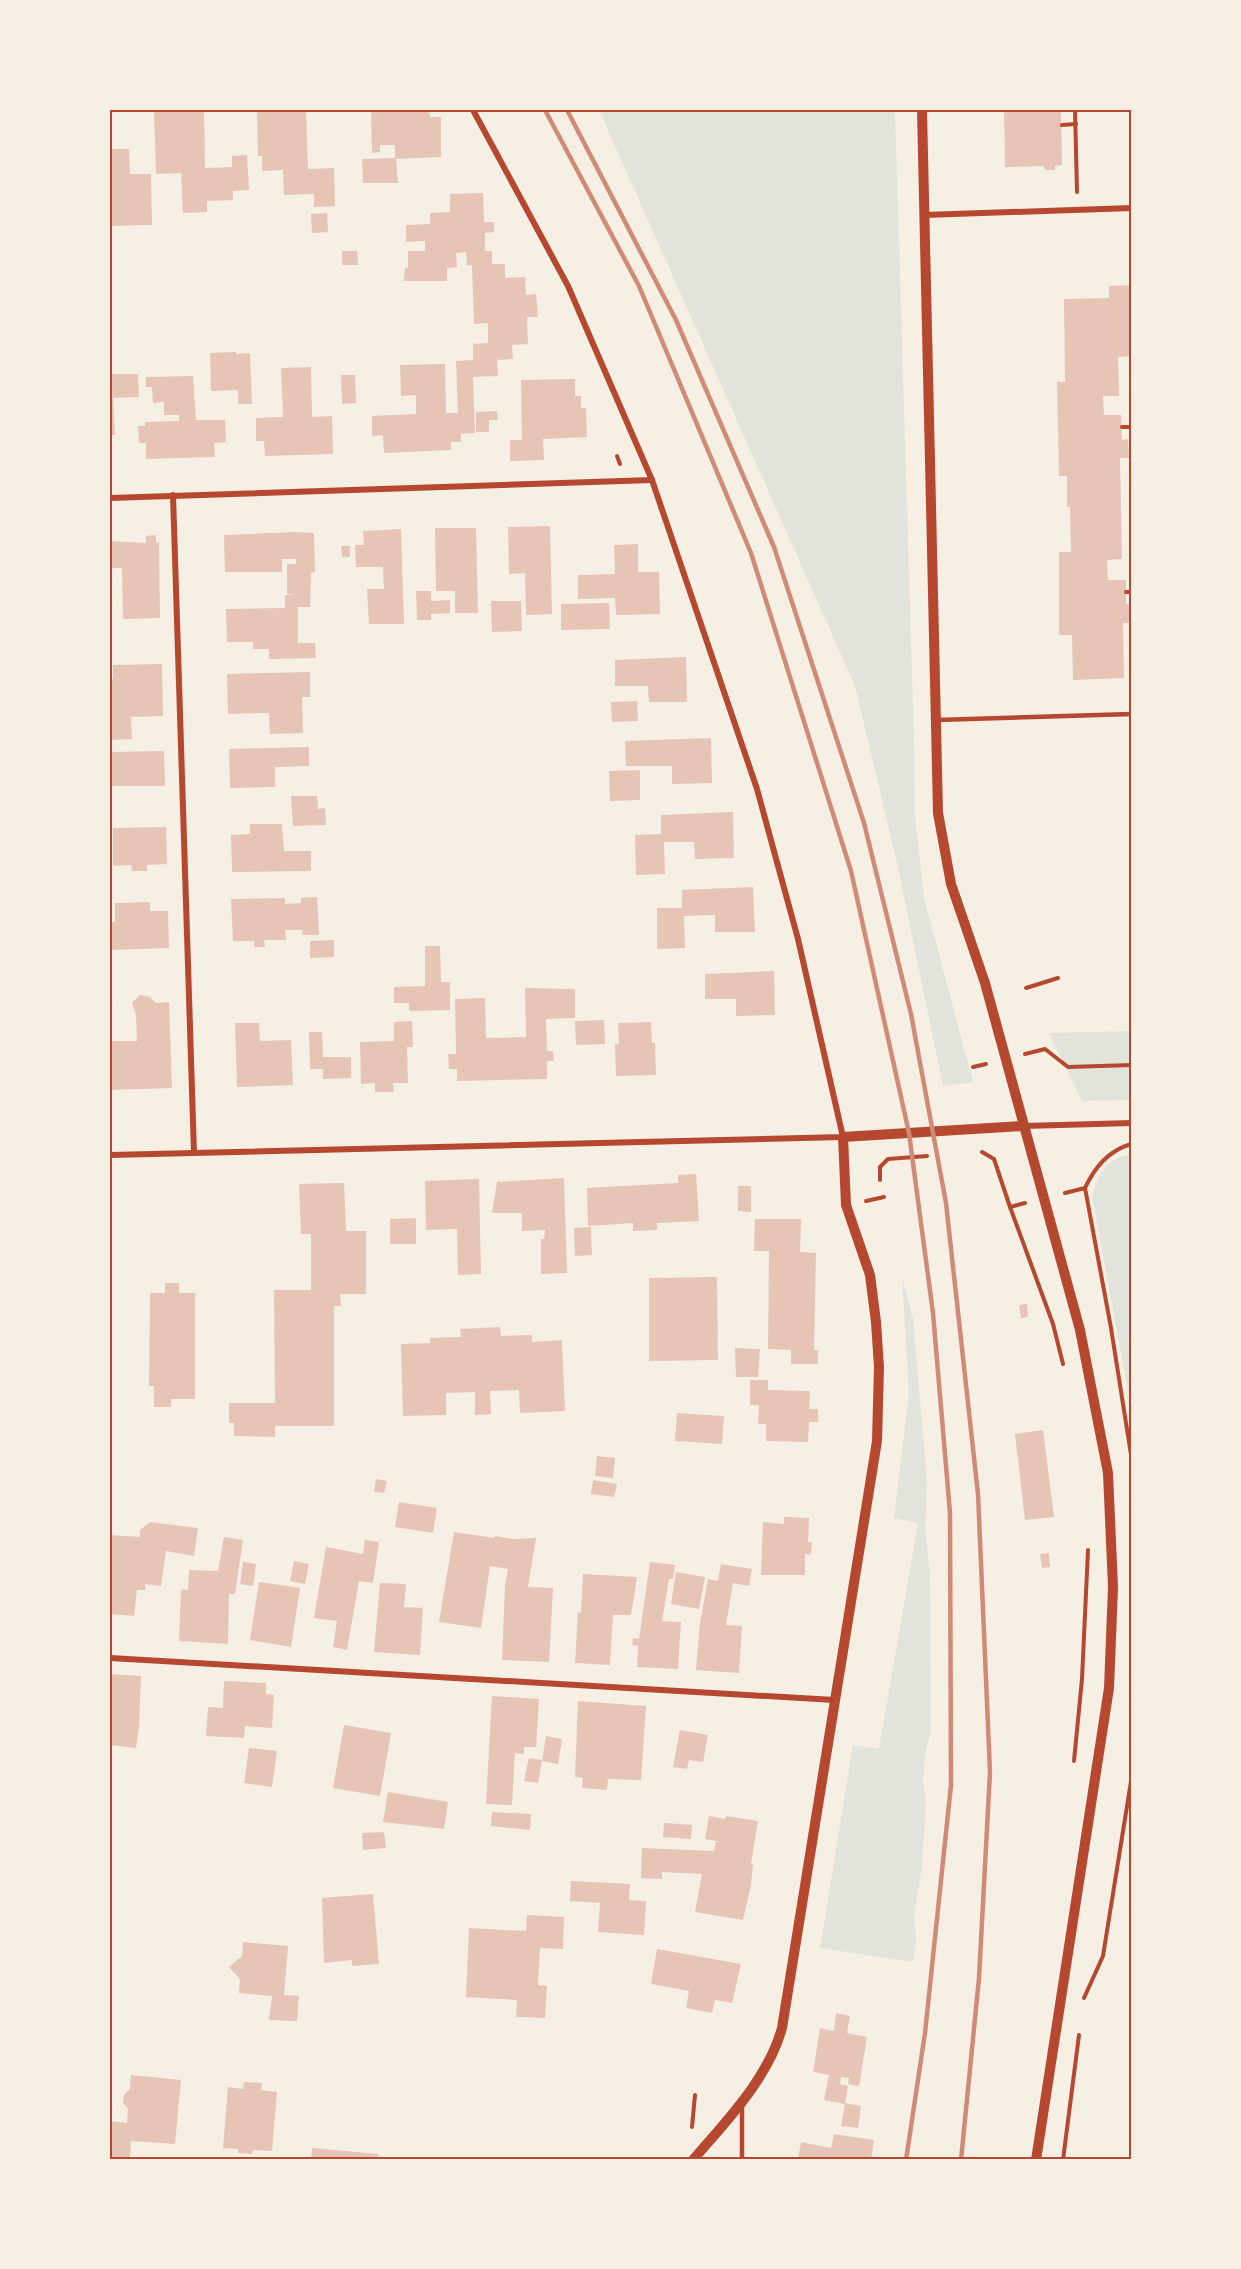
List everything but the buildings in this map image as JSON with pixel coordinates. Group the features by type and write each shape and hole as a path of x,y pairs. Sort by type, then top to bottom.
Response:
{"street":[{"path":"473,110 568,286 652,480 757,789 798,939 843,1137 846,1205 870,1275 879,1373 877,1441 782,2028 775,2048 742,2104 693,2160"},
{"path":"922,110 938,813 946,864 1007,1058 1023,1126 1080,1330 1108,1473 1113,1587 1110,1688 1036,2160"},
{"path":"925,215 1131,208"},
{"path":"110,498 652,480"},
{"path":"173,495 194,1153"},
{"path":"110,1155 843,1137 1023,1126 1131,1123"},
{"path":"110,1658 835,1700"}],"lane":[{"path":"937,720 1131,714"},
{"path":"742,2104 742,2160"}],"path":[{"path":"1075,110 1077,210"},
{"path":"1062,125 1076,124"},
{"path":"1122,427 1131,427"},
{"path":"1026,988 1058,978"},
{"path":"1007,1058 1045,1049 1068,1067 1131,1065"},
{"path":"1131,1144 1118,1148 1105,1158 1084,1188 1111,1328 1131,1461"},
{"path":"979,1152 986,1152 994,1159 1053,1324 1064,1369"},
{"path":"879,1180 880,1167 888,1159 936,1155"},
{"path":"1010,1207 1084,1188"},
{"path":"1074,1761 1082,1679 1088,1546"},
{"path":"1084,1999 1103,1956 1131,1775"},
{"path":"1063,2160 1080,2033"},
{"path":"692,2128 695,2095"}],"shaded area":[{"path":"599,110 895,110 915,817 924,898 973,1082 943,1086 897,863 855,686"},
{"path":"1131,1031 1131,1100 1082,1101 1049,1033"},
{"path":"1131,1154 1132,1320 1128,1343 1131,1343 1131,1407 1092,1197 1100,1174 1105,1168 1116,1159"},
{"path":"902,1277 913,1318 927,1482 925,1527 930,1574 931,1731 925,1755 923,1781 926,1803 922,1867 914,1915 916,1942 913,1962 820,1948 853,1745 879,1749 918,1523 894,1518 909,1393"}],"railway":[{"path":"545,110 639,286 751,553 851,871 909,1133 933,1313 950,1513 951,1785 925,2033 906,2160"},
{"path":"567,110 676,320 774,547 864,823 911,1014 946,1203 978,1494 990,1772 979,1978 961,2160"}]}
